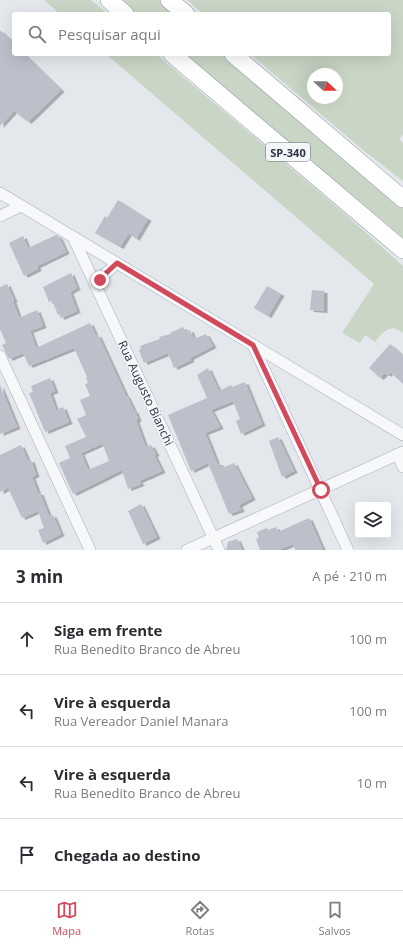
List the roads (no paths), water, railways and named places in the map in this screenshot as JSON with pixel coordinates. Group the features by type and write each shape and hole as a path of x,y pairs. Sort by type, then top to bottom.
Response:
{"highway":[{"path":"109,0 123,12"},
{"path":"169,0 184,12"},
{"name":"SP-340","path":"174,56 403,250"},
{"name":"SP-340","path":"235,56 403,199"}],"street":[{"path":"0,194 403,435"},
{"path":"0,216 21,206"},
{"name":"Rua Augusto Bianchi","path":"73,237 219,550"},
{"path":"97,287 105,274 117,263"},
{"path":"253,345 348,550"},
{"path":"0,356 90,550"},
{"path":"187,550 400,453 403,467"}]}
